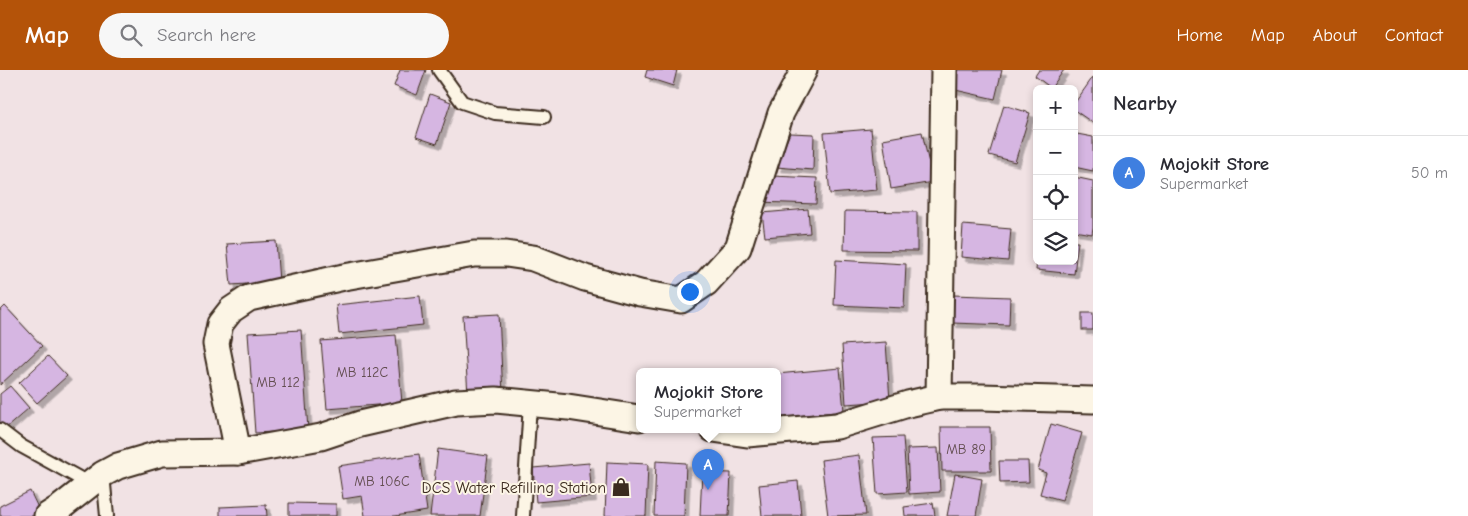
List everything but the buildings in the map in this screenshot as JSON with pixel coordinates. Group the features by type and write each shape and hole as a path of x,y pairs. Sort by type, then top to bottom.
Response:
{"street":[{"path":"238,452 216,344 220,324 231,310 248,298 344,277 474,254 506,254 533,258 640,294 681,300 706,283 738,248 781,114 804,70"},
{"path":"939,397 944,70"},
{"path":"781,431 837,426 908,404 939,397 1093,400"},
{"path":"46,516 61,507 96,479 118,466 162,454 238,452 321,437 360,424 456,402 496,400 568,407 636,418"},
{"path":"739,433 757,433"}],"lane":[{"path":"439,70 462,102 495,114 544,117"},
{"path":"523,516 530,404"},
{"path":"0,430 21,446 96,479 107,516"}],"place":[{"name":"DCS Water Refilling Station","path":"621,487"},
{"name":"Mojokit Store","path":"708,490"}]}
